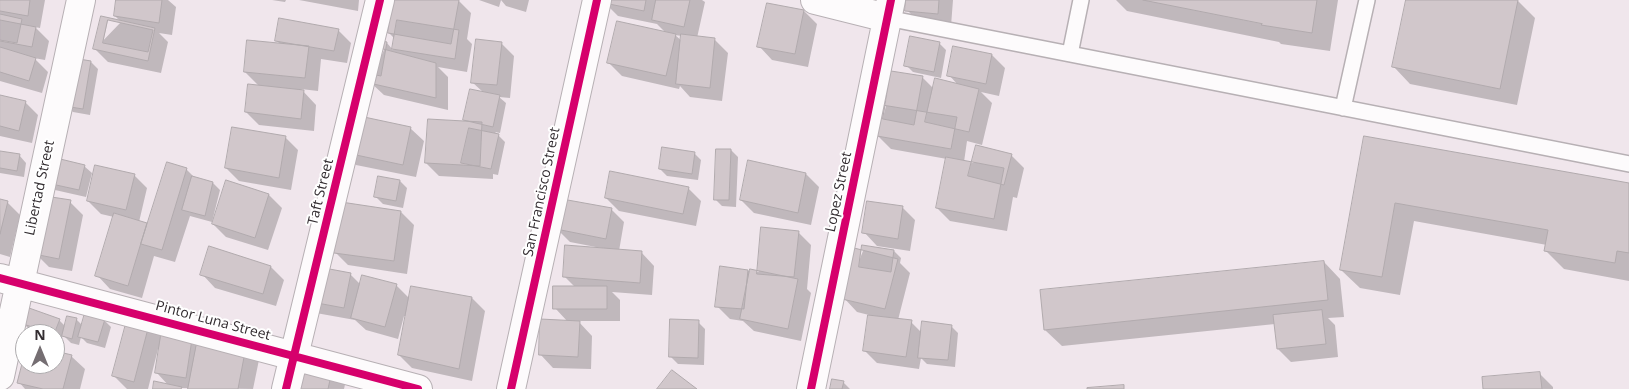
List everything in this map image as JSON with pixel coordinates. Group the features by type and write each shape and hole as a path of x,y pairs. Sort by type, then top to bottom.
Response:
{"street":[{"name":"Libertad Street","path":"0,376 10,281 81,0"},
{"name":"Taft Street","path":"286,389 380,0"},
{"name":"San Francisco Street","path":"511,389 597,0"},
{"path":"815,0 889,9"},
{"name":"Lopez Street","path":"811,389 889,9"},
{"name":"Pintor Luna Street","path":"10,281 418,389"}],"lane":[{"path":"1070,54 1082,0"},
{"path":"1343,108 1367,0"},
{"path":"889,9 1070,54 1629,164"}],"building":[{"path":"0,0 30,0 28,16 0,11"},
{"path":"116,0 162,0 159,23 114,16"},
{"path":"393,0 459,0 451,44 388,33"},
{"path":"604,0 646,0 644,11 604,3"},
{"path":"656,0 690,0 684,27 652,20"},
{"path":"906,0 939,0 938,14 905,11"},
{"path":"1143,0 1317,0 1312,33 1261,25"},
{"path":"1406,0 1518,0 1500,89 1392,67"},
{"path":"767,3 804,10 795,54 757,47"},
{"path":"0,14 22,19 17,43 0,40"},
{"path":"101,16 155,28 148,61 93,49"},
{"path":"279,18 339,29 334,51 275,41"},
{"path":"0,20 36,27 32,47 0,41"},
{"path":"108,20 153,30 148,52 103,43"},
{"path":"397,20 459,30 455,59 392,49"},
{"path":"617,21 676,34 666,76 607,63"},
{"path":"681,34 715,38 710,88 676,84"},
{"path":"910,36 940,42 934,72 904,66"},
{"path":"362,37 387,42 381,76 356,71"},
{"path":"476,39 502,42 497,85 471,83"},
{"path":"247,40 309,46 305,78 244,72"},
{"path":"372,46 436,63 436,98 369,83"},
{"path":"953,46 992,54 986,84 947,76"},
{"path":"0,47 36,58 29,81 0,72"},
{"path":"73,58 91,61 83,109 64,106"},
{"path":"891,71 923,76 914,125 883,119"},
{"path":"935,78 979,89 969,132 925,122"},
{"path":"248,84 304,90 301,119 245,112"},
{"path":"470,89 500,95 493,127 463,120"},
{"path":"0,95 26,101 19,131 0,126"},
{"path":"882,105 957,117 951,149 877,136"},
{"path":"350,114 411,127 403,165 342,152"},
{"path":"428,119 482,122 480,166 425,163"},
{"path":"232,127 286,136 279,178 225,168"},
{"path":"469,128 499,134 491,169 461,163"},
{"path":"1364,136 1629,183 1629,253 1617,251 1615,263 1544,251 1548,230 1395,203 1382,277 1340,270"},
{"path":"976,145 1012,154 1004,185 968,176"},
{"path":"662,147 695,152 692,174 659,169"},
{"path":"716,149 731,149 729,200 714,200"},
{"path":"0,151 20,154 17,171 0,168"},
{"path":"52,157 85,165 79,190 47,183"},
{"path":"946,157 1004,168 994,219 936,208"},
{"path":"748,160 806,173 798,213 740,200"},
{"path":"167,162 187,168 162,250 141,244"},
{"path":"95,165 135,174 126,210 87,201"},
{"path":"610,171 689,187 683,214 605,198"},
{"path":"192,176 213,182 205,216 182,210"},
{"path":"378,176 400,180 396,201 374,197"},
{"path":"226,180 269,194 255,238 212,224"},
{"path":"45,196 71,200 59,259 34,254"},
{"path":"0,199 8,201 0,234"},
{"path":"562,199 612,208 606,239 556,229"},
{"path":"867,201 903,206 898,239 862,233"},
{"path":"341,202 401,211 394,261 334,253"},
{"path":"114,213 147,223 128,286 95,276"},
{"path":"761,227 799,231 794,277 757,274"},
{"path":"565,245 642,251 640,283 563,277"},
{"path":"862,245 894,250 891,272 859,267"},
{"path":"209,246 271,266 263,294 200,275"},
{"path":"854,248 898,259 885,309 842,299"},
{"path":"1324,261 1328,300 1044,330 1040,290"},
{"path":"308,265 351,273 344,308 301,300"},
{"path":"720,266 748,270 744,309 715,307"},
{"path":"750,269 798,279 788,329 740,319"},
{"path":"362,275 397,284 385,327 351,318"},
{"path":"411,286 472,297 459,369 398,355"},
{"path":"553,286 607,286 607,309 553,309"},
{"path":"29,308 60,319 58,324 23,324"},
{"path":"1322,310 1326,344 1277,349 1273,315"},
{"path":"85,313 105,319 98,342 78,337"},
{"path":"868,315 912,320 906,357 863,351"},
{"path":"67,316 77,318 72,339 65,337"},
{"path":"128,316 150,321 134,382 112,376"},
{"path":"164,316 195,320 186,378 155,373"},
{"path":"540,319 580,321 578,357 539,355"},
{"path":"670,319 699,320 698,358 669,357"},
{"path":"922,321 952,325 948,360 918,358"},
{"path":"200,327 248,336 238,389 188,389"},
{"path":"65,353 72,355 63,389 43,389 17,383 19,374 65,374"},
{"path":"299,353 334,362 328,389 290,389"},
{"path":"672,370 697,389 657,389"},
{"path":"1540,372 1542,389 1483,389 1482,377"},
{"path":"832,379 844,381 842,389 830,389"},
{"path":"154,381 182,387 181,389 153,389"},
{"path":"1124,385 1124,389 1087,389 1087,388"}],"cycle path":[{"path":"286,389 380,0"},
{"path":"511,389 597,0"},
{"path":"811,389 891,0"},
{"path":"0,278 418,389"}]}
